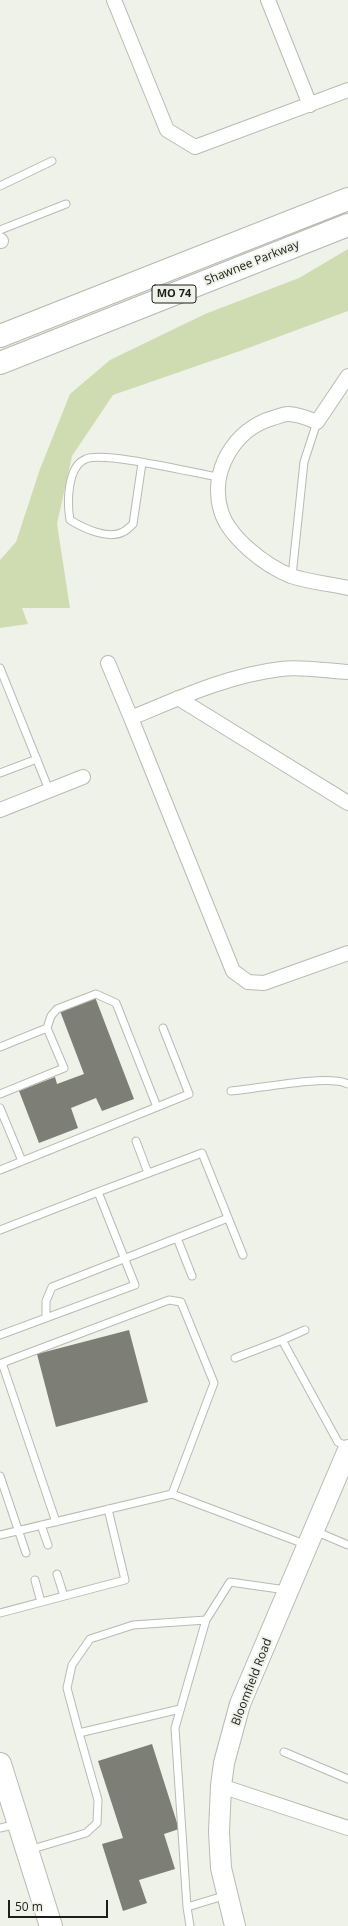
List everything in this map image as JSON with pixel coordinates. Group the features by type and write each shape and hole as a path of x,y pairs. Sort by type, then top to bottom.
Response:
{"main road":[{"name":"Shawnee Parkway","path":"0,336 348,199"},
{"name":"Shawnee Parkway","path":"0,363 348,225"},
{"path":"0,1764 10,1826 27,1850 51,1926"}],"street":[{"path":"114,0 167,130 195,147 348,90"},
{"path":"268,0 310,105"},
{"path":"348,376 317,422 302,416 286,414 263,421 246,431 226,455 218,477 218,496 221,513 232,532 262,560 292,576 348,588"},
{"path":"108,662 233,971 248,982 264,983 348,953"},
{"path":"131,718 178,698 235,678 282,668 348,672"},
{"path":"178,698 348,803"},
{"path":"0,810 83,777"},
{"name":"Bloomfield Road","path":"236,1926 227,1895 221,1861 219,1832 221,1786 224,1763 240,1704 348,1450"},
{"path":"221,1786 348,1828"}],"lane":[{"path":"0,186 52,161"},
{"path":"0,237 66,204"},
{"path":"292,576 304,462 317,422"},
{"path":"142,463 133,524 122,532 111,534 84,528 70,520 67,505 72,473 84,459 98,456 142,463 218,477"},
{"path":"0,668 49,790"},
{"path":"0,773 37,759"},
{"path":"0,1094 64,1068 48,1028 51,1016 57,1009 96,994 116,1003 157,1107"},
{"path":"0,1047 48,1028"},
{"path":"0,1170 189,1094 163,1028"},
{"path":"231,1091 304,1082 342,1081 348,1084"},
{"path":"0,1108 22,1161"},
{"path":"136,1140 148,1173"},
{"path":"0,1230 202,1152 242,1255"},
{"path":"0,1335 135,1285 98,1192"},
{"path":"46,1318 46,1301 52,1287 228,1218"},
{"path":"177,1238 192,1276"},
{"path":"56,1522 1,1363 169,1300 181,1302 214,1383 172,1494"},
{"path":"235,1358 306,1330"},
{"path":"282,1340 338,1442 348,1447"},
{"path":"0,1476 26,1553"},
{"path":"0,1535 172,1494 311,1538 348,1545"},
{"path":"0,1613 125,1580 108,1509"},
{"path":"41,1525 48,1545"},
{"path":"57,1574 64,1596"},
{"path":"35,1580 41,1602"},
{"path":"190,1926 187,1907 175,1728 180,1709 206,1620 230,1582 288,1590"},
{"path":"27,1850 86,1833 97,1823 98,1800 67,1688 72,1665 90,1639 133,1625 206,1620"},
{"path":"79,1733 180,1709"},
{"path":"284,1752 348,1779"},
{"path":"187,1907 227,1895"}],"green space":[{"path":"348,249 348,311 240,351 113,395 72,456 57,524 70,608 22,608 28,624 0,628 0,560 16,542 40,469 70,394 110,360 205,314 299,278"}],"building":[{"path":"95,997 134,1099 102,1111 96,1098 71,1108 78,1128 39,1143 19,1091 55,1077 57,1084 84,1074 60,1011"},
{"path":"129,1330 148,1402 56,1427 37,1354"},
{"path":"152,1744 179,1829 164,1834 175,1869 139,1880 147,1903 123,1911 102,1844 123,1838 98,1761"}]}
